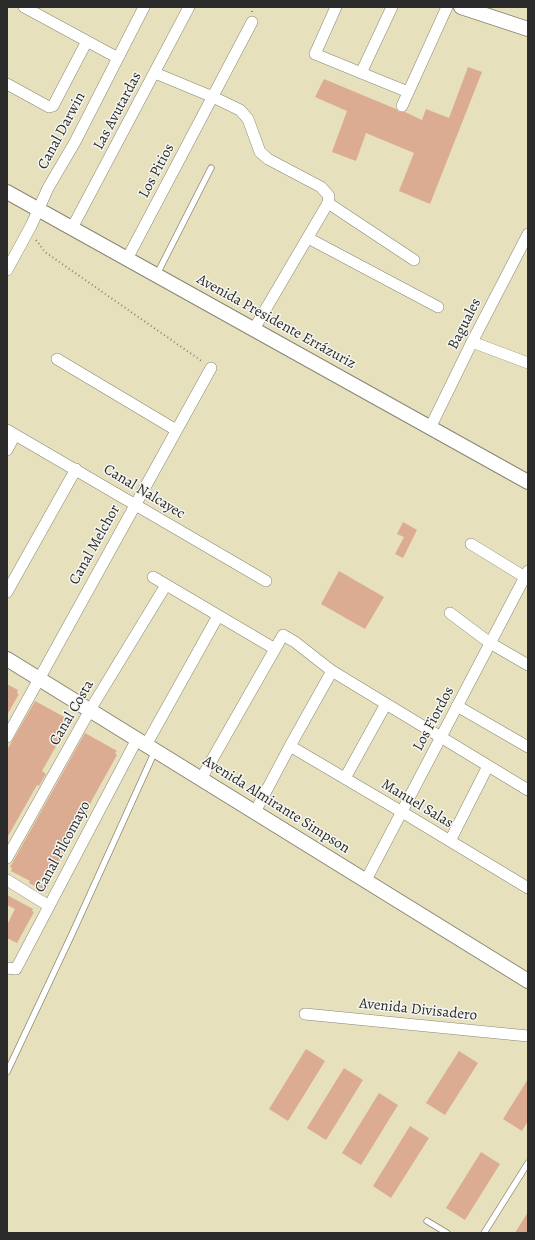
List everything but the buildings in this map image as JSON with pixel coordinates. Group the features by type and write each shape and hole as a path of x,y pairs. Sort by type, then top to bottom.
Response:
{"street":[{"path":"24,7 118,58"},
{"name":"Canal Darwin","path":"7,270 29,231 48,188 62,165 144,7"},
{"name":"Las Avutardas","path":"72,228 189,7"},
{"path":"336,7 315,54 408,92"},
{"path":"361,73 392,7"},
{"path":"402,106 447,7"},
{"path":"461,7 528,29"},
{"name":"Los Pitios","path":"126,259 252,22"},
{"path":"7,84 49,107 53,106 87,41"},
{"path":"155,73 240,110 248,119 260,152 268,159 321,187 329,196 328,203 254,329"},
{"name":"Avenida Presidente Errázuriz","path":"7,192 126,259 157,274 528,482"},
{"path":"328,203 414,260"},
{"name":"Baguales","path":"430,428 472,342 528,234"},
{"path":"308,238 438,307"},
{"path":"472,342 528,363"},
{"path":"57,359 176,430"},
{"name":"Canal Melchor","path":"7,737 211,368"},
{"path":"7,450 11,432"},
{"name":"Canal Nalcayec","path":"11,432 266,581"},
{"path":"7,592 76,469"},
{"path":"470,544 527,576"},
{"name":"Los Fiordos","path":"366,880 527,576"},
{"path":"153,577 275,649"},
{"name":"Canal Costa","path":"7,858 90,710 166,585"},
{"path":"450,613 490,644 528,665"},
{"name":"Canal Pilcomayo","path":"12,969 146,745 218,616"},
{"path":"201,779 283,635 295,642 332,671 528,790"},
{"name":"Avenida Almirante Simpson","path":"7,659 528,980"},
{"path":"255,812 332,671"},
{"path":"345,778 386,704"},
{"path":"457,706 528,747"},
{"name":"Manuel Salas","path":"290,746 528,888"},
{"path":"450,841 488,766"},
{"path":"7,880 49,906"},
{"name":"Avenida Divisadero","path":"305,1014 528,1036"}],"lane":[{"path":"157,274 211,168"},
{"path":"7,1072 72,934 146,745"},
{"path":"484,1233 528,1162"},
{"path":"427,1221 447,1233"}],"path":[{"path":"29,231 45,252 211,368"}]}
